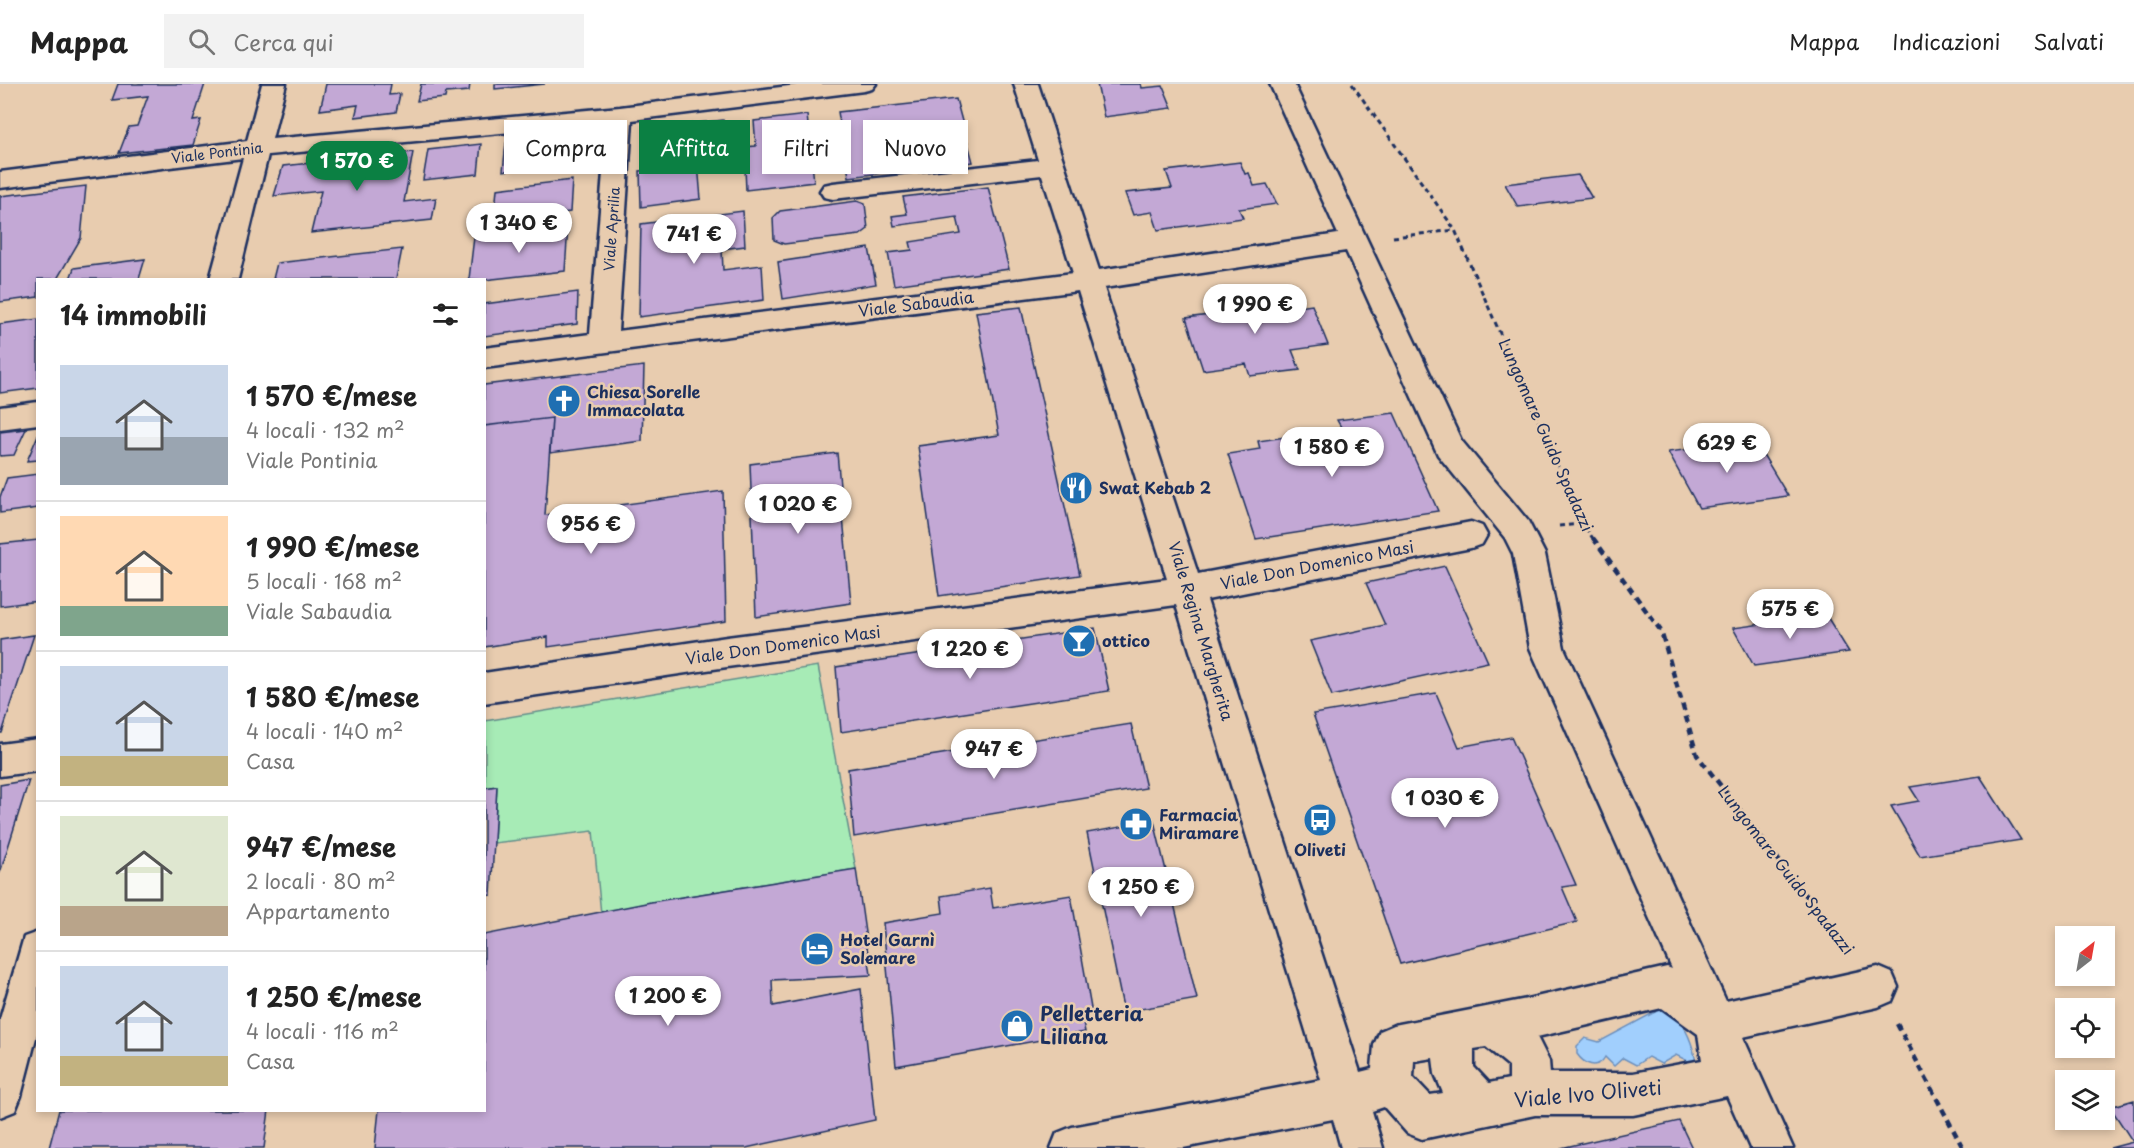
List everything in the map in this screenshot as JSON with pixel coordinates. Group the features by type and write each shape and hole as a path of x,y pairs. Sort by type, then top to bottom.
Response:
{"street":[{"path":"224,278 274,84"},
{"name":"Viale Pontinia","path":"0,180 258,148 620,114 864,84"},
{"name":"Viale Regina Margherita","path":"1026,84 1188,590 1362,1148"},
{"path":"1282,84 1351,242 1449,447 1517,531 1529,554 1547,648 1772,1148"},
{"name":"Viale Aprilia","path":"603,344 620,114"},
{"path":"833,191 1053,166"},
{"name":"Viale Sabaudia","path":"486,358 1090,281 1351,242"},
{"path":"0,418 36,413"},
{"name":"Viale Don Domenico Masi","path":"486,688 739,650 1188,590 1471,535"},
{"path":"0,760 36,754"},
{"path":"0,1096 36,959"},
{"path":"1072,1148 1347,1096 1392,1085 1394,1045 1474,1030 1667,987 1717,1023 1878,987"},
{"name":"Viale Ivo Oliveti","path":"1392,1085 1422,1118 1527,1096 1633,1094 1725,1076 1717,1023"},
{"path":"1474,1030 1513,1041 1527,1056 1532,1076 1527,1096"},
{"path":"1474,1030 1451,1053 1453,1071 1466,1092 1484,1106"}],"path":[{"name":"Lungomare Guido Spadazzi","path":"1352,84 1455,230 1583,524 1661,631 1697,755 1878,987 1963,1148"},
{"path":"1351,242 1455,230"}],"green space":[{"path":"818,666 856,869 651,902 601,914 593,831 494,843 497,787 486,788 486,721"}],"water":[{"path":"1668,1005 1687,1033 1696,1065 1676,1055 1661,1064 1648,1057 1636,1065 1623,1058 1614,1066 1605,1057 1594,1065 1583,1061 1577,1054 1577,1046 1585,1038 1599,1042"}],"building":[{"path":"118,84 205,84 193,121 201,120 193,145 119,153 129,127 137,126 148,96 112,100"},
{"path":"326,84 391,84 389,95 400,94 396,112 355,117 358,105 320,110"},
{"path":"421,84 470,84 469,91 446,93 445,98 417,101"},
{"path":"495,84 545,84 495,89"},
{"path":"1097,84 1141,84 1142,88 1163,86 1172,108 1104,117"},
{"path":"956,99 962,120 863,120 863,174 874,174 849,177 848,174 851,174 851,120 839,120 838,112"},
{"path":"807,115 808,120 763,120"},
{"path":"762,120 762,174 813,174 814,182 746,190 745,174 750,174 750,146 756,146 754,121"},
{"path":"968,143 973,162 968,163"},
{"path":"481,144 478,174 423,180 428,150"},
{"path":"413,152 404,202 436,198 432,220 311,233 321,191 274,196 283,166"},
{"path":"1240,162 1245,174 1249,173 1254,186 1267,184 1277,204 1239,209 1243,218 1158,230 1152,212 1133,215 1125,193 1172,188 1166,171"},
{"path":"640,174 699,174 701,199 641,207"},
{"path":"1578,175 1592,198 1518,207 1505,184"},
{"path":"572,180 570,212 494,221 497,189"},
{"path":"86,186 81,238 58,278 36,278 36,297 0,302 0,196"},
{"path":"988,187 1009,269 894,285 888,253 912,250 910,242 961,234 957,217 894,226 892,216 907,214 903,197"},
{"path":"857,201 865,204 868,229 860,235 784,244 774,240 773,218 780,211"},
{"path":"743,211 745,246 722,249 723,270 762,265 764,300 639,317 641,224"},
{"path":"568,226 565,271 486,280 469,278 474,237"},
{"path":"869,248 876,284 783,299 778,262"},
{"path":"402,249 396,278 273,278 277,263"},
{"path":"145,259 139,278 70,278 74,268"},
{"path":"1270,291 1278,310 1312,305 1328,345 1292,350 1300,370 1250,376 1246,364 1203,370 1186,318 1225,313 1220,298"},
{"path":"578,292 577,324 486,336 486,304"},
{"path":"1021,307 1080,575 939,596 918,446 999,435 976,312"},
{"path":"36,319 36,388 0,393 0,324"},
{"name":"Chiesa Sorelle Immacolata","path":"644,366 642,441 550,453 552,418 486,426 486,385"},
{"path":"1394,413 1438,511 1256,539 1228,454 1260,449 1258,441 1342,429 1337,420"},
{"path":"552,418 545,515 723,491 726,621 548,647 548,637 486,647 486,426"},
{"path":"26,429 14,455 0,456 0,432"},
{"path":"36,440 36,460 27,461"},
{"path":"1755,441 1788,496 1699,508 1668,452"},
{"path":"837,453 851,603 756,617 750,464"},
{"path":"36,474 36,508 0,513 0,497 7,478"},
{"path":"36,540 36,601 0,606 0,544"},
{"path":"1445,566 1488,662 1332,696 1310,641 1385,625 1366,583"},
{"path":"1826,615 1849,652 1754,666 1733,628"},
{"path":"1095,628 1109,691 841,732 836,667"},
{"path":"34,635 2,733 0,733 0,640"},
{"path":"1436,693 1459,747 1511,737 1576,885 1562,887 1577,922 1400,964 1313,714"},
{"path":"1131,724 1146,788 854,837 848,769"},
{"path":"1980,776 2021,840 1920,856 1891,806 1919,801 1910,787"},
{"path":"29,780 0,873 0,785"},
{"path":"497,786 491,895 486,896 486,788"},
{"path":"1154,821 1197,999 1124,1012 1087,833"},
{"path":"856,869 871,975 772,980 773,1006 861,989 875,1120 746,1148 375,1148 379,1112 486,1112 486,935 651,902"},
{"path":"990,888 993,908 1071,895 1092,1014 1082,1017 1085,1032 896,1066 883,923 943,913 941,896"},
{"path":"2134,1100 2134,1148 2110,1148 2133,1142 2115,1115 2115,1106"},
{"path":"58,1112 269,1112 264,1148 49,1148"},
{"path":"1679,1121 1692,1148 1561,1148"}],"place":[{"name":"Chiesa Sorelle Immacolata","path":"564,401"},
{"name":"Swat Kebab 2","path":"1076,488"},
{"name":"ottico","path":"1079,641"},
{"name":"Oliveti","path":"1320,820"},
{"name":"Farmacia Miramare","path":"1136,824"},
{"name":"Hotel Garnì Solemare","path":"817,949"},
{"name":"Pelletteria Liliana","path":"1017,1026"}]}
